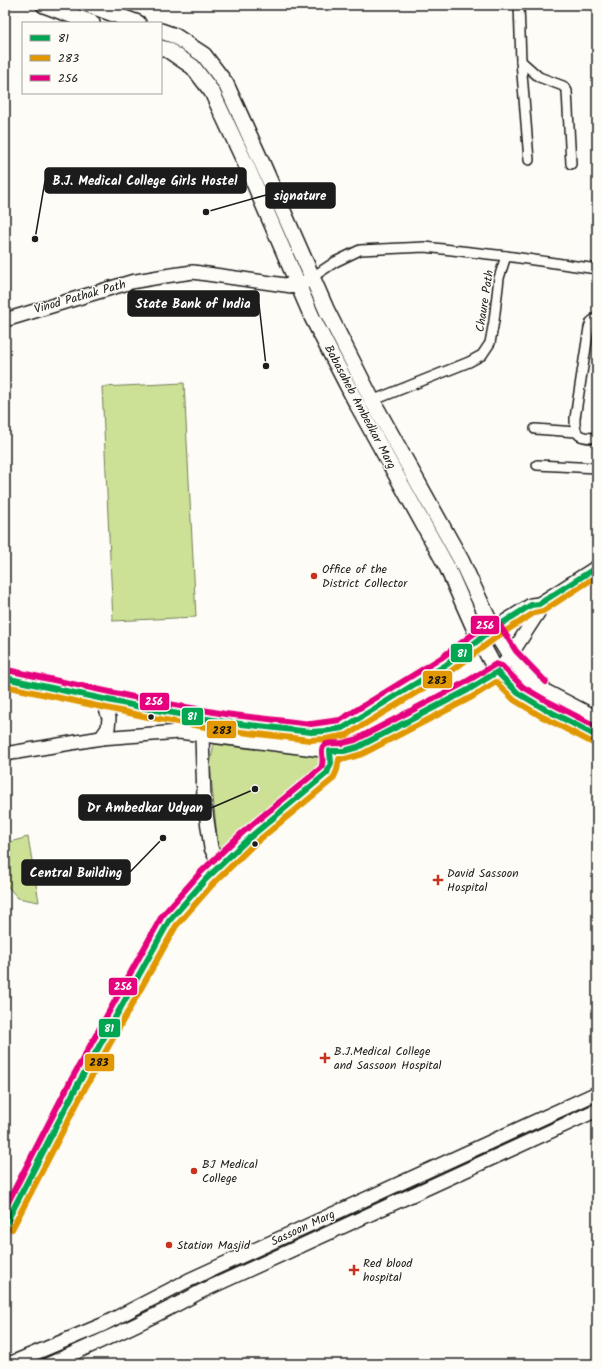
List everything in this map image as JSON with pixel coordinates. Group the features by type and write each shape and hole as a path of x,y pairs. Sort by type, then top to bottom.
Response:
{"main road":[{"path":"89,5 135,22"},
{"path":"55,7 90,22"},
{"name":"Babasaheb Ambedkar Marg","path":"162,31 175,36 204,55 226,84 262,163 365,403 447,567 479,639 497,672 518,692 543,708 597,736"},
{"name":"Babasaheb Ambedkar Marg","path":"162,48 168,50 193,67 212,92 312,317 461,560 493,629 510,656 547,694 597,719"},
{"name":"Vinod Pathak Path","path":"5,320 131,282 194,272 299,287"},
{"path":"299,287 311,278"},
{"path":"5,678 150,710 224,722 312,732 343,728 446,665 493,629 531,605 539,604 597,567"},
{"path":"5,754 101,738 179,732 330,751 344,751 358,746 462,693 497,672 510,656 538,613 539,604"},
{"path":"93,697 105,706 109,718 108,728 101,738"},
{"path":"5,1225 77,1086 169,922 206,879 263,826 327,773 331,767 332,760 324,731"},
{"path":"202,736 204,799 210,848 220,867"},
{"name":"Sassoon Marg","path":"10,1364 102,1325 189,1280 597,1093"},
{"name":"Sassoon Marg","path":"49,1364 112,1337 200,1292 597,1110"}],"street":[{"path":"519,5 521,61 529,160"},
{"path":"521,61 539,77 563,86 567,90 571,164"},
{"path":"311,278 335,262 360,250 425,247 506,256"},
{"name":"Chaure Path","path":"365,403 469,362 482,355 490,343 499,278 506,256 597,269"},
{"path":"597,317 591,322 589,328 574,428 579,436 597,438"},
{"path":"535,429 576,432"},
{"path":"537,465 597,468"}],"green space":[{"path":"184,383 196,617 113,621 102,387"},
{"path":"214,742 321,752 322,767 223,857 218,847 210,766"},
{"path":"28,837 39,902 18,898 5,881 5,848 10,842"}],"transit line":[{"name":"81","path":"5,678 150,709 224,722 311,732 343,728 446,665 493,629 531,605 539,604 597,567"},
{"name":"283","path":"5,686 148,717 223,730 310,740 347,735 450,672 498,636 534,613 543,611 597,576"},
{"name":"256","path":"7,670 152,701 225,714 311,724 340,720 441,658 488,623 493,621 499,624 516,651 546,682"},
{"name":"256","path":"5,1208 70,1082 162,916 200,873 242,833 321,768 323,762 322,748 326,744 343,743 355,740 464,683 496,664 502,666 523,687 597,727"},
{"name":"81","path":"5,1225 77,1086 169,921 206,879 248,839 327,773 331,763 330,751 344,751 358,747 468,690 497,672 518,693 543,708 597,736"},
{"name":"283","path":"12,1229 84,1090 176,926 212,885 253,845 333,779 337,770 339,759 345,759 362,754 472,697 496,682 514,700 539,715 593,743"}],"place":[{"name":"signature","path":"206,212"},
{"name":"B.J. Medical College Girls Hostel","path":"35,239"},
{"name":"State Bank of India","path":"266,366"},
{"name":"Office of the District Collector","path":"314,576"},
{"name":"Dr Ambedkar Udyan","path":"255,789"},
{"name":"Central Building","path":"163,838"},
{"name":"David Sassoon Hospital","path":"438,880"},
{"name":"B.J.Medical College and Sassoon Hospital","path":"325,1058"},
{"name":"BJ Medical College","path":"194,1171"},
{"name":"Station Masjid","path":"169,1245"},
{"name":"Red blood hospital","path":"354,1270"}]}
